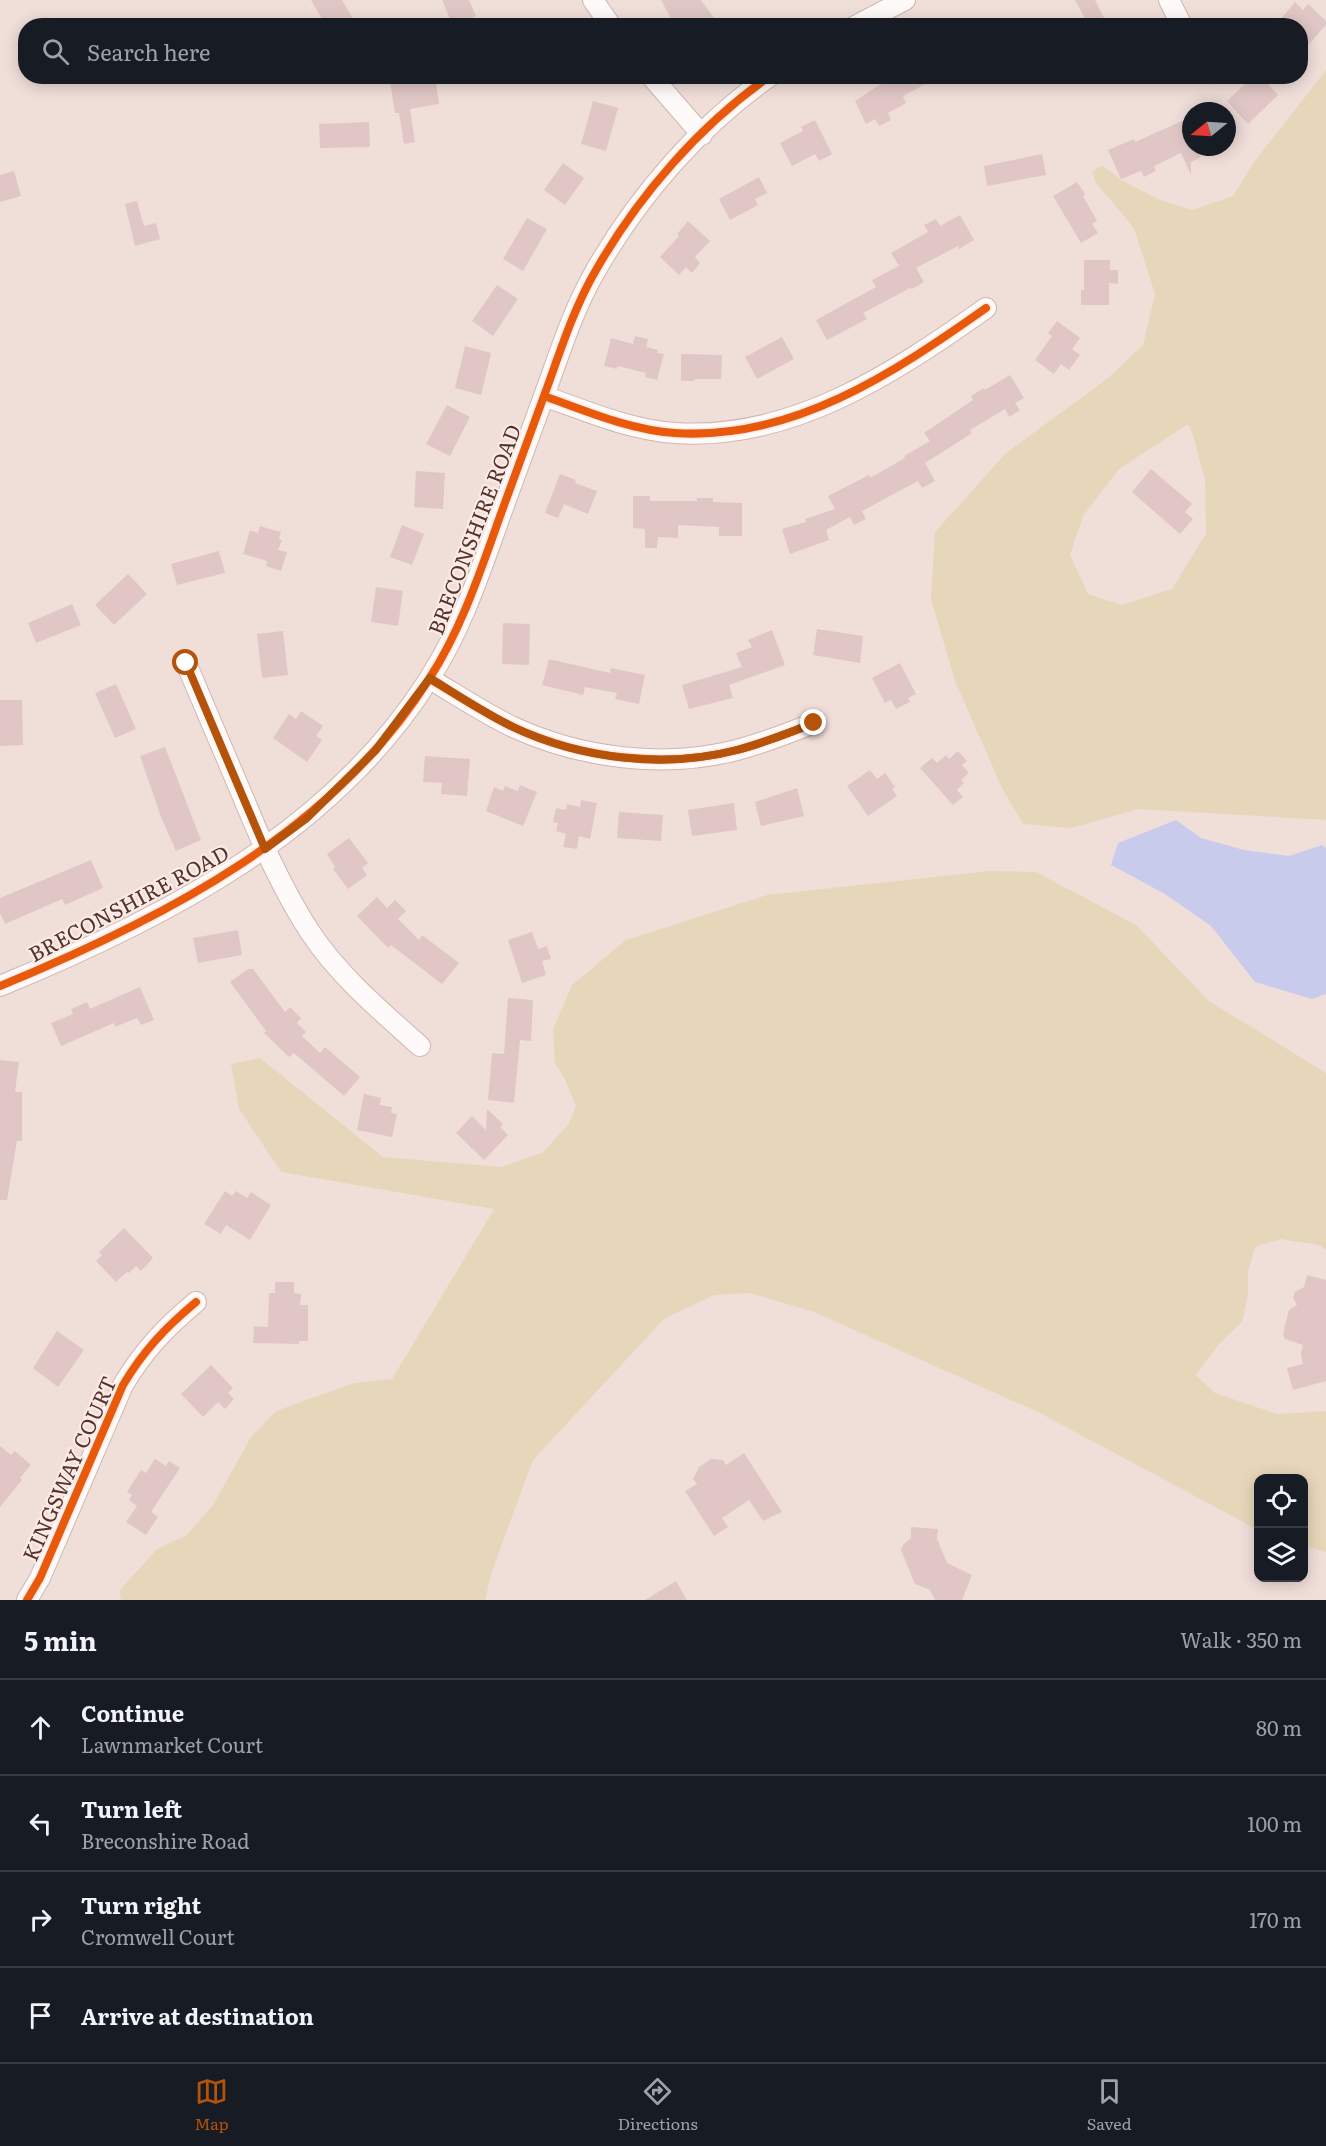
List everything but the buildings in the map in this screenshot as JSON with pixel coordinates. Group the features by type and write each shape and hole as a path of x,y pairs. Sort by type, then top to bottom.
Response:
{"street":[{"path":"593,0 605,18"},
{"path":"870,18 905,0"},
{"path":"1169,0 1178,18"},
{"path":"658,84 702,135"},
{"name":"BRECONSHIRE ROAD","path":"0,986 47,967 200,890 265,849 307,818 375,751 430,678 458,628 565,337 595,271 661,177 702,135 759,84"},
{"path":"543,396 640,428 674,433 709,433 774,424 833,402 900,365 986,308"},
{"path":"186,663 265,849 285,891 310,933 336,966 376,1007 420,1046"},
{"path":"430,678 514,727 552,742 623,758 694,758 735,751 814,723"},
{"name":"KINGSWAY COURT","path":"27,1600 40,1578 123,1385 154,1339 196,1302"}],"shaded area":[{"path":"1326,70 1326,820 1138,809 1071,828 1023,824 1002,788 955,681 931,599 935,532 1006,453 1108,378 1143,345 1155,294 1134,228 1096,183 1092,172 1102,165 1121,180 1158,199 1192,210 1233,196 1254,162","holes":["1188,424 1205,480 1206,534 1172,589 1122,605 1088,594 1070,555 1083,516 1119,469"]},
{"path":"989,871 1036,872 1136,925 1209,1001 1326,1073 1326,1250 1319,1245 1280,1239 1255,1247 1248,1272 1248,1294 1242,1322 1220,1343 1196,1375 1215,1393 1277,1414 1326,1411 1326,1552 1308,1547 1308,1474 1254,1474 1254,1528 1040,1413 814,1312 750,1293 714,1295 664,1319 533,1460 492,1571 485,1600 121,1600 119,1591 157,1549 187,1535 213,1505 251,1437 276,1411 354,1383 392,1379 494,1209 281,1172 239,1109 231,1064 260,1058 383,1157 501,1167 542,1153 568,1125 576,1106 555,1063 553,1029 572,985 626,940 767,895"}],"water":[{"path":"1176,820 1201,838 1244,850 1289,856 1322,845 1326,848 1326,994 1312,999 1255,982 1211,926 1165,894 1111,865 1118,843"}],"cycle path":[{"path":"0,986 122,931 182,900 239,865 294,826 344,783 389,734 429,679 462,617 569,326 596,270 631,215 672,164 719,117 760,84"},
{"path":"544,396 608,419 658,431 718,433 760,426 801,414 840,398 915,356 986,308"},
{"path":"430,679 502,722 539,738 594,753 623,757 681,759 709,756 737,750 814,723"},
{"path":"27,1600 40,1578 123,1385 156,1340 196,1302"}],"route":[{"path":"186,663 265,849 307,818 375,751 430,678 477,708 514,727 552,742 588,752 623,758 694,758 735,751 814,723"}]}
